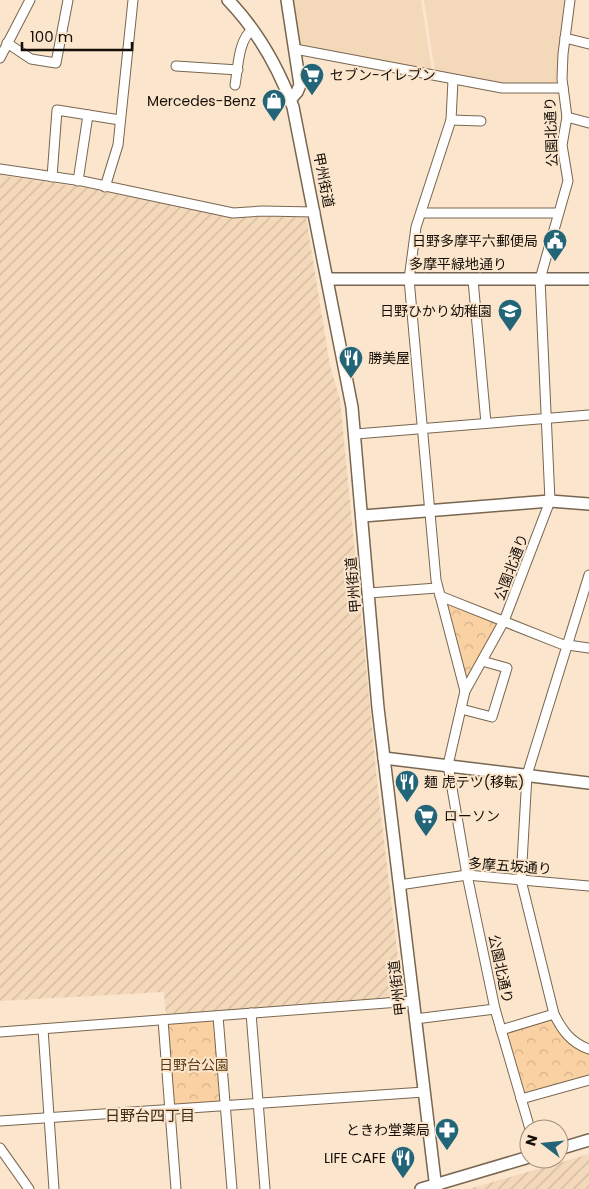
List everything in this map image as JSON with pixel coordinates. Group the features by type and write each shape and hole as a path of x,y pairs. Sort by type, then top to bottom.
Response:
{"main road":[{"name":"甲州街道","path":"228,0 252,29 273,61 290,100 299,132 346,370 356,434 384,758 435,1187"},
{"path":"287,0 300,85 290,100"},
{"name":"多摩平緑地通り","path":"328,279 589,279"},
{"path":"363,516 550,502 589,504"},
{"path":"384,758 589,783"},
{"path":"569,1145 589,1140"},
{"path":"420,1189 435,1187 519,1160"}],"street":[{"path":"0,58 30,0"},
{"path":"7,43 31,58 56,63 68,0"},
{"path":"105,187 118,145 133,0"},
{"name":"公園北通り","path":"527,1119 495,1010 467,875 448,766 465,691 504,622 550,502 540,279 568,181 562,145 567,117 563,88 563,54 570,0"},
{"path":"235,85 242,44 248,32 252,29"},
{"path":"565,38 589,44"},
{"path":"294,49 502,88 563,88"},
{"path":"176,66 238,70"},
{"path":"453,80 450,120 420,213 409,280 438,592 465,691"},
{"path":"52,177 57,110 120,120"},
{"path":"78,181 88,115"},
{"path":"567,117 589,123"},
{"path":"450,120 481,122"},
{"path":"0,169 78,181 233,213 262,211 315,212"},
{"path":"420,213 558,213"},
{"path":"473,280 486,423"},
{"path":"356,434 589,415"},
{"path":"589,575 527,775 521,880 554,1014 560,1028 572,1040 589,1049"},
{"path":"369,593 438,592 504,622 566,645 589,648"},
{"path":"461,709 492,717 507,668 482,661"},
{"name":"多摩五坂通り","path":"400,885 467,875 589,886"},
{"path":"0,1032 413,1001"},
{"path":"415,1019 495,1010"},
{"path":"251,1013 265,1189"},
{"path":"501,1030 554,1014"},
{"path":"218,1016 232,1189"},
{"path":"163,1020 176,1189"},
{"path":"43,1029 54,1189"},
{"path":"521,1099 589,1080"},
{"path":"0,1121 424,1092"},
{"path":"0,1148 29,1189"}],"shaded area":[{"path":"291,0 421,0 432,71 302,45 297,42"},
{"path":"424,0 565,0 556,84 503,84 435,71"},
{"path":"0,175 81,187 232,217 306,217 330,366 340,399 378,790 403,999 166,1017 164,992 0,1001"},
{"path":"589,1154 589,1189 469,1189 538,1169 569,1169 569,1160"}],"green space":[{"path":"445,604 498,624 465,683"},
{"path":"554,1014 560,1028 589,1049 589,1080 521,1099 501,1030"},
{"name":"日野台公園","path":"219,1020 225,1106 170,1110 164,1024"}],"place":[{"name":"セブン-イレブン","path":"312,96"},
{"name":"Mercedes-Benz","path":"274,122"},
{"name":"日野多摩平六郵便局","path":"555,262"},
{"name":"日野ひかり幼稚園","path":"510,332"},
{"name":"勝美屋","path":"351,379"},
{"name":"麺 虎テツ(移転)","path":"407,803"},
{"name":"ローソン","path":"426,837"},
{"name":"ときわ堂薬局","path":"447,1151"},
{"name":"LIFE CAFE","path":"403,1179"}],"district":[{"name":"日野台四丁目","path":"150,1115"}]}
